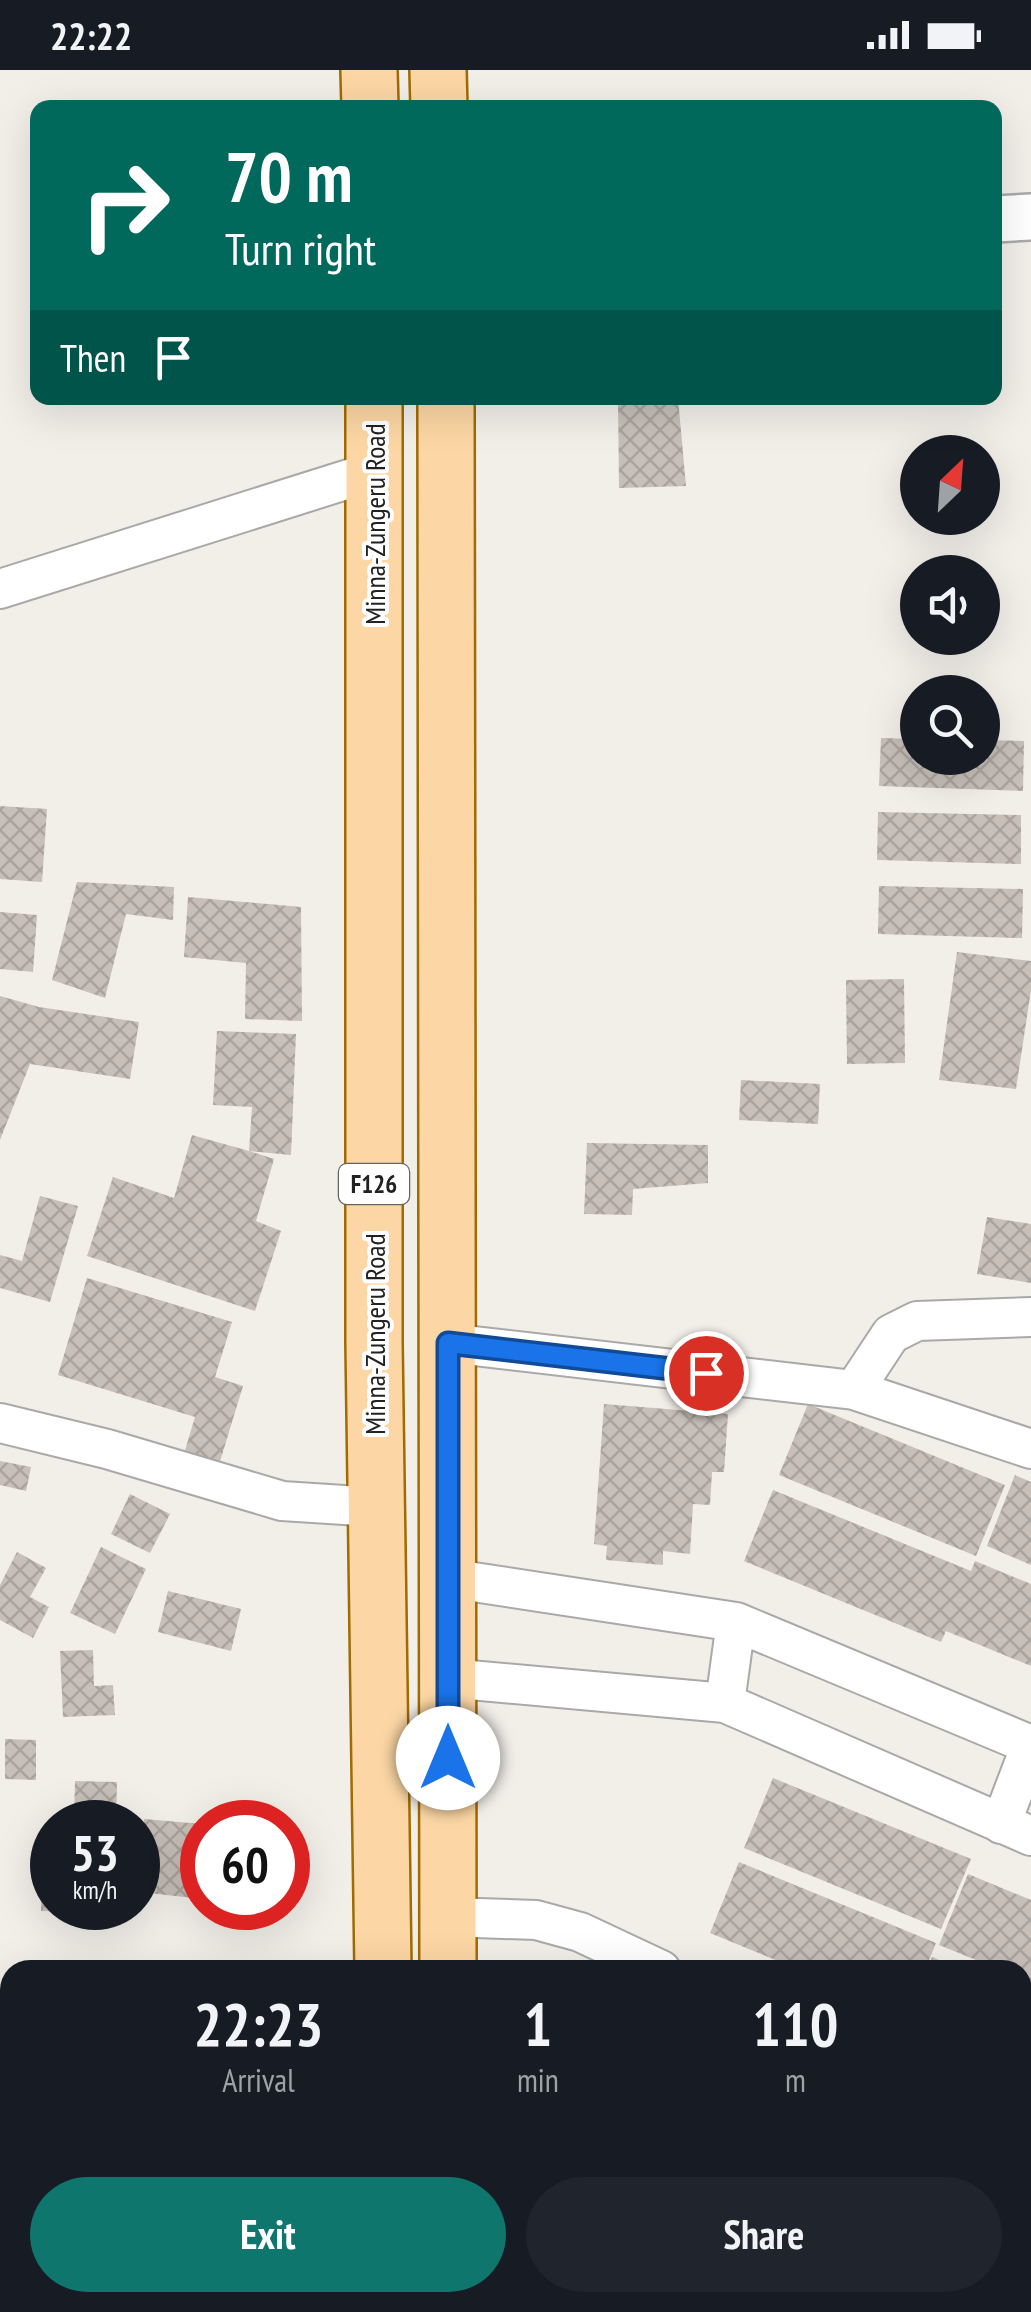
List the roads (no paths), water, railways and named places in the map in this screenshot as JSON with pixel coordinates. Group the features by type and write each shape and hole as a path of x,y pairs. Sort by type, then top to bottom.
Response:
{"main road":[{"path":"369,70 370,100"},
{"path":"438,70 439,100"},
{"name":"Minna-Zungeru Road","path":"374,405 375,1507 383,1960"},
{"name":"F126","path":"446,405 448,1944"}],"street":[{"path":"1002,219 1031,217"},
{"path":"0,589 374,471"},
{"path":"854,1390 891,1334 917,1321 1031,1317"},
{"path":"448,1343 854,1390 1031,1450"},
{"path":"0,1423 107,1449 282,1501 375,1507"},
{"path":"447,1578 736,1622 1031,1745 1016,1830 725,1703 448,1678"},
{"path":"725,1703 736,1622"},
{"path":"448,1944 536,1920 580,1932 640,1960"}]}
